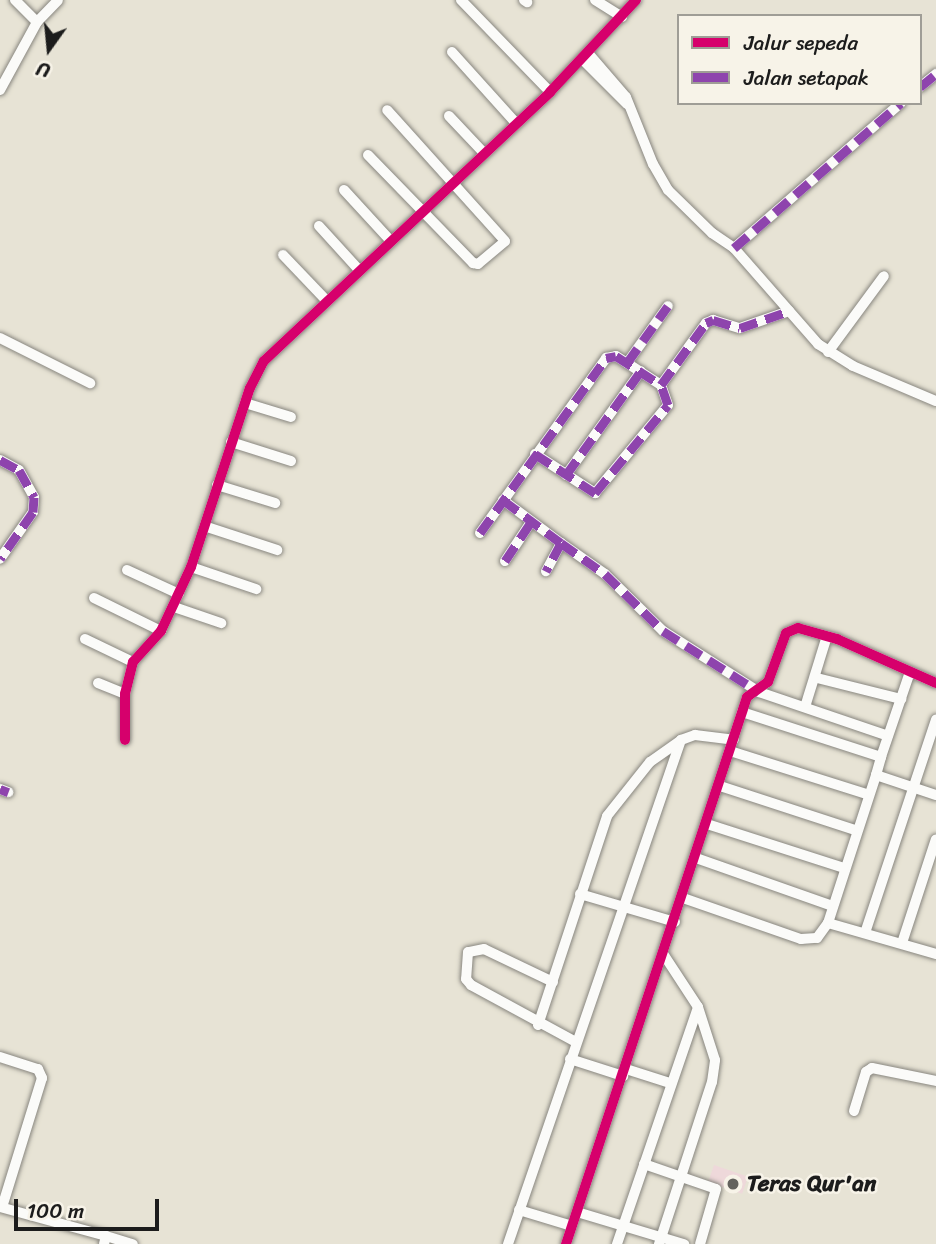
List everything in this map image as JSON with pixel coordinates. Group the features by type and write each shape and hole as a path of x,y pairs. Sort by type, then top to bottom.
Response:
{"street":[{"path":"15,0 37,22"},
{"path":"1,84 37,22 58,0"},
{"path":"461,0 550,92"},
{"path":"595,0 622,17"},
{"path":"125,740 125,694 133,662 161,631 174,607 207,527 231,442 264,361 451,182 550,92 636,0"},
{"path":"452,52 516,123"},
{"path":"585,56 621,90 668,190 712,233 734,248 828,352 936,401"},
{"path":"922,85 936,74"},
{"path":"734,248 899,105"},
{"path":"368,155 475,264 505,241 387,110"},
{"path":"449,116 483,152"},
{"path":"344,190 390,240"},
{"path":"319,226 359,270"},
{"path":"284,255 326,300"},
{"path":"828,352 884,276"},
{"path":"627,363 668,306"},
{"path":"661,385 706,323 713,320 740,328 789,311"},
{"path":"0,338 90,383"},
{"path":"480,533 535,454 606,358 616,356 661,385 668,395 668,405 601,489 587,491 535,454"},
{"path":"566,475 641,371"},
{"path":"245,403 291,417"},
{"path":"231,442 291,461"},
{"path":"0,460 19,470 34,497 33,512 0,559"},
{"path":"217,485 275,503"},
{"path":"503,500 605,574 663,631 759,692 888,736"},
{"path":"505,561 531,522"},
{"path":"207,527 277,550"},
{"path":"546,571 561,543"},
{"path":"191,567 256,589"},
{"path":"127,570 179,594"},
{"path":"94,598 161,631"},
{"path":"174,607 221,623"},
{"path":"566,1244 664,956 747,697 759,692 768,682 786,633 798,628 827,636 888,659 910,673 936,683"},
{"path":"805,707 817,678 827,636"},
{"path":"85,639 133,662"},
{"path":"683,898 801,939 817,938 828,923 866,794 876,775 910,673"},
{"path":"817,678 901,699"},
{"path":"98,683 125,694"},
{"path":"742,712 881,757"},
{"path":"865,933 916,789 936,719"},
{"path":"538,1025 580,894 617,799 650,762 681,740 695,736 732,745 866,794"},
{"path":"508,1244 574,1041 681,740"},
{"path":"876,775 936,795"},
{"path":"720,786 855,830"},
{"path":"707,824 844,868"},
{"path":"902,943 936,839"},
{"path":"696,858 832,906"},
{"path":"580,894 620,908 675,922"},
{"path":"828,923 936,954"},
{"path":"553,982 484,949 468,952 466,979 471,985 538,1025 574,1041"},
{"path":"660,1241 715,1072 715,1060 698,1007 664,956"},
{"path":"617,1244 698,1007"},
{"path":"0,1057 38,1069 42,1078 1,1207 105,1240 132,1244"},
{"path":"570,1059 670,1083"},
{"path":"853,1111 866,1072 872,1068 936,1081"},
{"path":"644,1164 681,1175 717,1191 700,1244"},
{"path":"519,1210 572,1226"},
{"path":"577,1212 660,1241 684,1244"}],"shaded area":[{"path":"714,1165 748,1177 742,1194 708,1182"}],"marked path":[{"path":"922,85 936,74"},
{"path":"734,248 899,105"},
{"path":"627,363 668,306"},
{"path":"480,533 606,358 616,356 661,385 706,323 713,320 740,328 789,311"},
{"path":"566,475 641,371"},
{"path":"535,454 595,493 668,405 661,385"},
{"path":"0,460 19,470 34,497 33,512 0,559"},
{"path":"503,500 561,543 546,571"},
{"path":"505,561 531,522"},
{"path":"561,543 605,574 663,631 759,692"},
{"path":"0,789 8,792"}],"cycle path":[{"path":"125,740 125,694 133,662 161,631 191,567 250,388 264,361 550,92 636,0"},
{"path":"566,1244 747,697 768,682 786,633 798,628 837,639 936,683"}],"place":[{"name":"Teras Qur'an","path":"733,1184"}]}
